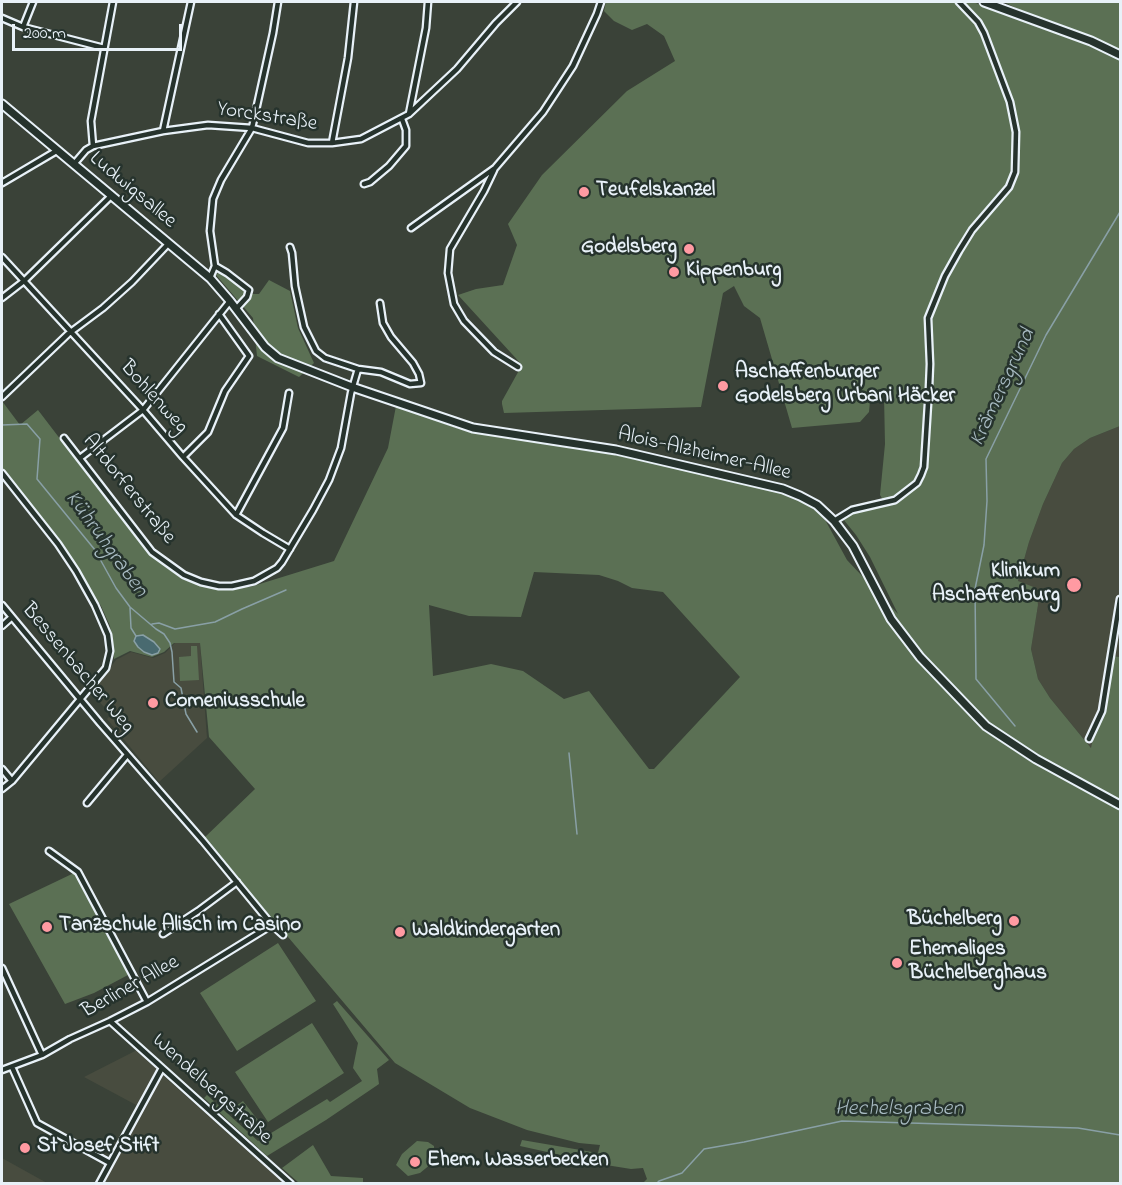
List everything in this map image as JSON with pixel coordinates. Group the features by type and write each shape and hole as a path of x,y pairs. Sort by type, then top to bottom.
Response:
{"street":[{"path":"23,27 33,2"},
{"path":"74,164 86,150 93,146 91,121 113,2"},
{"path":"163,131 191,2"},
{"path":"210,278 215,266 210,231 213,199 221,180 252,128 278,2"},
{"path":"332,143 348,58 354,2"},
{"path":"409,114 426,28 428,2"},
{"name":"Yorckstraße","path":"93,146 163,131 208,125 252,128 308,143 362,139 409,114 452,75 517,2"},
{"path":"411,228 495,168 543,112 573,66 601,2"},
{"path":"834,521 852,510 895,500 917,483 921,476 924,467 929,388 928,318 945,276 959,251 972,230 1009,187 1016,172 1016,132 1010,102 984,33 978,22 959,2"},
{"path":"984,2 1091,41 1120,55"},
{"path":"2,18 23,27 104,48"},
{"name":"Ludwigsallee","path":"2,104 210,278 265,347 278,357 352,387"},
{"path":"364,184 370,182 389,166 406,147 406,130 402,119"},
{"path":"2,183 58,150"},
{"path":"495,168 450,249 448,273 454,304 464,321 494,352 518,367"},
{"path":"2,298 24,281 112,195"},
{"path":"2,394 70,331 104,308 169,243"},
{"path":"290,247 304,327 315,351 325,358 358,369 381,372 410,384 421,382 413,363 391,337 383,323 380,303"},
{"name":"Bohlenweg","path":"2,257 144,410 183,457 236,514 290,549"},
{"path":"215,266 249,290 247,297 236,309"},
{"path":"80,458 144,410 230,301"},
{"path":"183,457 208,432 225,391 249,356 219,314"},
{"path":"352,387 358,369"},
{"name":"Alois-Alzheimer-Allee","path":"352,387 473,428 616,450 783,489 800,496 817,506 834,521 861,560 891,619 927,666 986,726 1036,759 1120,805"},
{"name":"Altdorferstraße","path":"64,438 152,552 184,575 201,582 232,586 254,581 277,568 290,549 329,480 341,448 352,387"},
{"path":"236,514 283,428 289,393"},
{"path":"2,473 58,543 76,571 108,635 110,651 106,668 12,781 2,789"},
{"path":"1089,739 1102,711 1120,599"},
{"name":"Bessenbacher Weg","path":"2,605 127,755 203,840 272,925 283,934"},
{"path":"2,626 12,616"},
{"name":"Bessenbacher Weg","path":"87,803 127,755"},
{"path":"2,769 12,781"},
{"path":"49,851 78,872 147,1002"},
{"path":"163,933 237,882"},
{"name":"Berliner Allee","path":"2,1070 42,1055 147,1002 272,925"},
{"path":"2,968 42,1055"},
{"name":"Wendelbergstraße","path":"110,1021 291,1184"},
{"path":"12,1067 37,1123 110,1163"},
{"path":"99,1184 162,1068"}],"shaded area":[{"name":"Klinikum Aschaffenburg","path":"1120,426 1120,657 1112,656 1092,749 1050,698 1038,679 1031,649 1038,605 1018,581 1043,504 1062,463 1074,449 1090,438"},
{"name":"Comeniusschule","path":"175,643 200,643 207,738 159,782 107,719 111,715 91,692 116,660 131,652 153,658 165,653"},
{"path":"137,1050 284,1183 98,1183 138,1106 84,1077"},
{"path":"2,1158 47,1183 2,1183"}],"green space":[{"path":"606,2 973,2 1076,38 1120,58 1120,426 1090,438 1074,449 1062,463 1043,504 1018,581 1036,588 1038,605 1031,649 1038,679 1050,698 1091,748 1111,656 1120,657 1120,1183 643,1183 647,1179 643,1168 631,1169 606,1165 520,1146 522,1140 598,1153 600,1145 579,1143 527,1130 470,1108 395,1063 204,838 255,789 209,737 200,643 174,643 164,652 152,657 130,651 114,659 110,626 101,606 63,544 2,467 2,401 20,425 38,410 152,556 182,579 210,588 250,587 334,561 388,448 396,406 472,432 615,455 779,492 796,498 823,516 847,560 898,614 870,557 843,519 852,514 898,503 883,500 880,495 885,444 884,396 870,401 869,412 860,422 792,428 760,318 744,306 734,286 723,293 701,407 504,413 502,401 522,365 458,295 476,289 503,285 517,245 508,224 542,175 627,91 675,61 664,36 647,24 632,30 614,21 604,11","holes":["954,265 947,279 929,320 944,275","534,572 599,575 632,588 663,592 740,677 654,769 649,769 589,691 564,699 523,671 491,664 433,676 429,605 469,616 521,617"]},
{"path":"1004,2 1120,2 1120,52 1020,10"},
{"path":"220,271 250,294 259,294 269,280 290,291 298,328 314,363 299,377 257,356 253,318 216,275"},
{"path":"191,646 197,646 199,680 180,681 179,657 191,656"},
{"path":"74,873 128,975 94,993 65,1004 9,904"},
{"path":"278,943 316,1001 237,1051 200,993"},
{"path":"337,1001 389,1060 377,1069 379,1084 267,1156 204,1098 207,1095 258,1141 327,1099 330,1102 362,1081 353,1068 358,1043 333,1004"},
{"path":"312,1023 344,1073 268,1122 235,1072"},
{"path":"243,1101 261,1124 251,1131 233,1108"},
{"path":"417,1141 428,1142 434,1146 434,1155 431,1164 420,1173 408,1176 396,1165 402,1154"},
{"path":"313,1145 331,1176 363,1178 363,1183 299,1183 282,1168"}],"water":[{"path":"143,635 160,649 158,653 152,655 138,647 134,641 136,636"}],"waterway":[{"name":"Krämersgrund","path":"1015,726 976,679 975,589 984,545 987,501 986,459 1046,335 1120,212"},
{"name":"Kühruhgraben","path":"2,425 27,424 40,439 37,479 95,550 116,588 130,607 164,634 170,643 174,682 181,688 186,714 197,732"},
{"path":"152,624 159,623 175,629 215,622 286,590"},
{"path":"130,608 131,628 136,636"},
{"path":"569,753 577,834"},
{"name":"Hechelsgraben","path":"656,1184 682,1173 704,1149 842,1121 1078,1128 1120,1135"}],"place":[{"name":"Teufelskanzel","path":"584,192"},
{"name":"Godelsberg","path":"689,249"},
{"name":"Kippenburg","path":"674,272"},
{"name":"Aschaffenburger Godelsberg Urbani Häcker","path":"723,386"},
{"name":"Klinikum Aschaffenburg","path":"1074,585"},
{"name":"Comeniusschule","path":"153,703"},
{"name":"Büchelberg","path":"1014,921"},
{"name":"Tanzschule Alisch im Casino","path":"47,927"},
{"name":"Waldkindergarten","path":"400,932"},
{"name":"Ehemaliges Büchelberghaus","path":"897,963"},
{"name":"St Josef Stift","path":"25,1148"},
{"name":"Ehem. Wasserbecken","path":"415,1162"}]}
